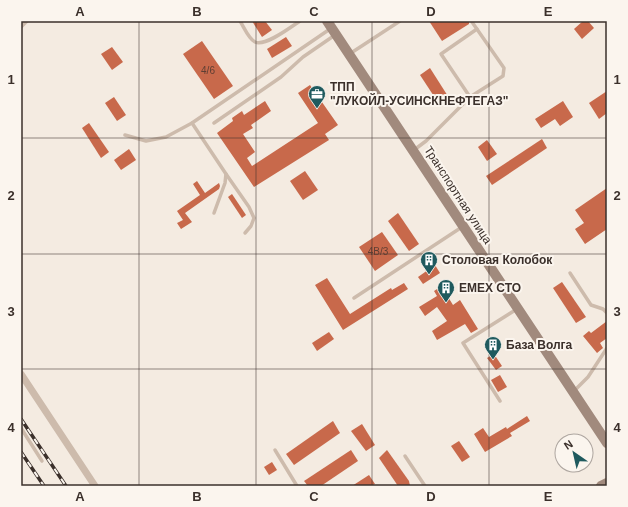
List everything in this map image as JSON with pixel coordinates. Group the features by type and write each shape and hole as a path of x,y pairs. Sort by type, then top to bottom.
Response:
{"street":[{"name":"Транспортная улица","path":"332,28 607,443"},
{"path":"21,374 95,486"},
{"path":"601,486 607,483"}],"lane":[{"path":"21,27 27,21"},
{"path":"240,21 253,41 261,43 300,21"},
{"path":"350,54 400,21"},
{"path":"413,150 426,141 470,97 503,76 504,68 472,22"},
{"path":"125,135 146,141 166,137 192,123 332,28"},
{"path":"214,123 281,77 332,28"},
{"path":"470,97 441,54 477,29"},
{"path":"192,123 249,207 254,218 251,226 245,233"},
{"path":"214,213 225,183 226,174"},
{"path":"354,298 463,226"},
{"path":"570,273 591,305 603,309 607,313"},
{"path":"500,401 463,343 518,308"},
{"path":"573,391 588,377 607,348"},
{"path":"21,428 42,461"},
{"path":"275,450 297,486"},
{"path":"405,456 425,486"}],"building":[{"path":"252,21 265,21 272,30 262,37"},
{"path":"429,21 469,21 469,24 442,41"},
{"path":"583,21 588,21 594,28 582,39 574,29"},
{"path":"286,37 292,46 272,58 267,49"},
{"path":"202,41 233,86 214,99 183,54"},
{"path":"112,47 123,62 112,70 101,54"},
{"path":"430,68 451,101 441,107 420,75"},
{"path":"310,85 338,125 325,134 329,140 254,187 217,133 233,121 232,118 242,111 244,115 265,101 271,111 251,125 253,128 243,134 255,152 247,158 252,166 318,123 298,93"},
{"path":"607,91 607,113 599,119 589,103"},
{"path":"114,97 126,115 117,121 105,103"},
{"path":"563,101 573,117 560,126 555,119 541,128 535,119"},
{"path":"89,123 109,152 101,158 82,128"},
{"path":"542,139 547,148 492,185 486,176"},
{"path":"487,140 497,154 487,161 478,147"},
{"path":"129,149 136,160 121,170 114,160"},
{"path":"305,171 318,190 303,200 290,181"},
{"path":"197,181 205,193 219,183 220,186 219,189 185,213 192,222 181,229 177,223 183,220 177,211 200,195 193,184"},
{"path":"607,188 607,229 585,244 575,229 584,223 575,210"},
{"path":"232,194 246,215 242,218 228,197"},
{"path":"398,213 419,244 409,251 388,221"},
{"path":"382,232 398,255 375,271 359,247"},
{"name":"Столовая Колобок","path":"435,265 440,273 423,284 418,277"},
{"path":"327,278 350,314 391,288 392,290 404,283 408,289 343,330 315,285"},
{"path":"448,282 452,288 445,292 453,305 460,300 478,329 471,333 465,324 437,340 432,331 447,321 437,307 425,316 419,307 437,296 434,291"},
{"path":"562,282 586,317 576,323 553,288"},
{"path":"607,321 607,338 600,343 603,348 597,353 583,336 589,331 591,333"},
{"path":"329,332 334,339 317,351 312,343"},
{"name":"База Волга","path":"494,354 502,366 496,370 487,358"},
{"path":"500,375 507,387 498,392 491,380"},
{"path":"527,416 530,421 510,433 512,436 485,452 474,434 483,428 489,437 506,427 507,429"},
{"path":"333,421 340,433 294,465 286,454"},
{"path":"362,424 375,445 366,451 351,431"},
{"path":"459,441 470,457 462,462 451,446"},
{"path":"351,450 358,461 321,486 308,486 304,481"},
{"path":"387,450 409,481 410,486 398,486 379,458"},
{"path":"272,462 277,470 269,475 264,467"},
{"path":"369,475 375,484 371,486 352,486"}],"railway":[{"path":"21,419 66,486"},
{"path":"21,452 44,486"}],"place":[{"name":"ТПП \"ЛУКОЙЛ-УСИНСКНЕФТЕГАЗ\"","path":"317,109"},
{"name":"Столовая Колобок","path":"429,275"},
{"name":"EMEX СТО","path":"446,303"},
{"name":"База Волга","path":"493,360"}]}
